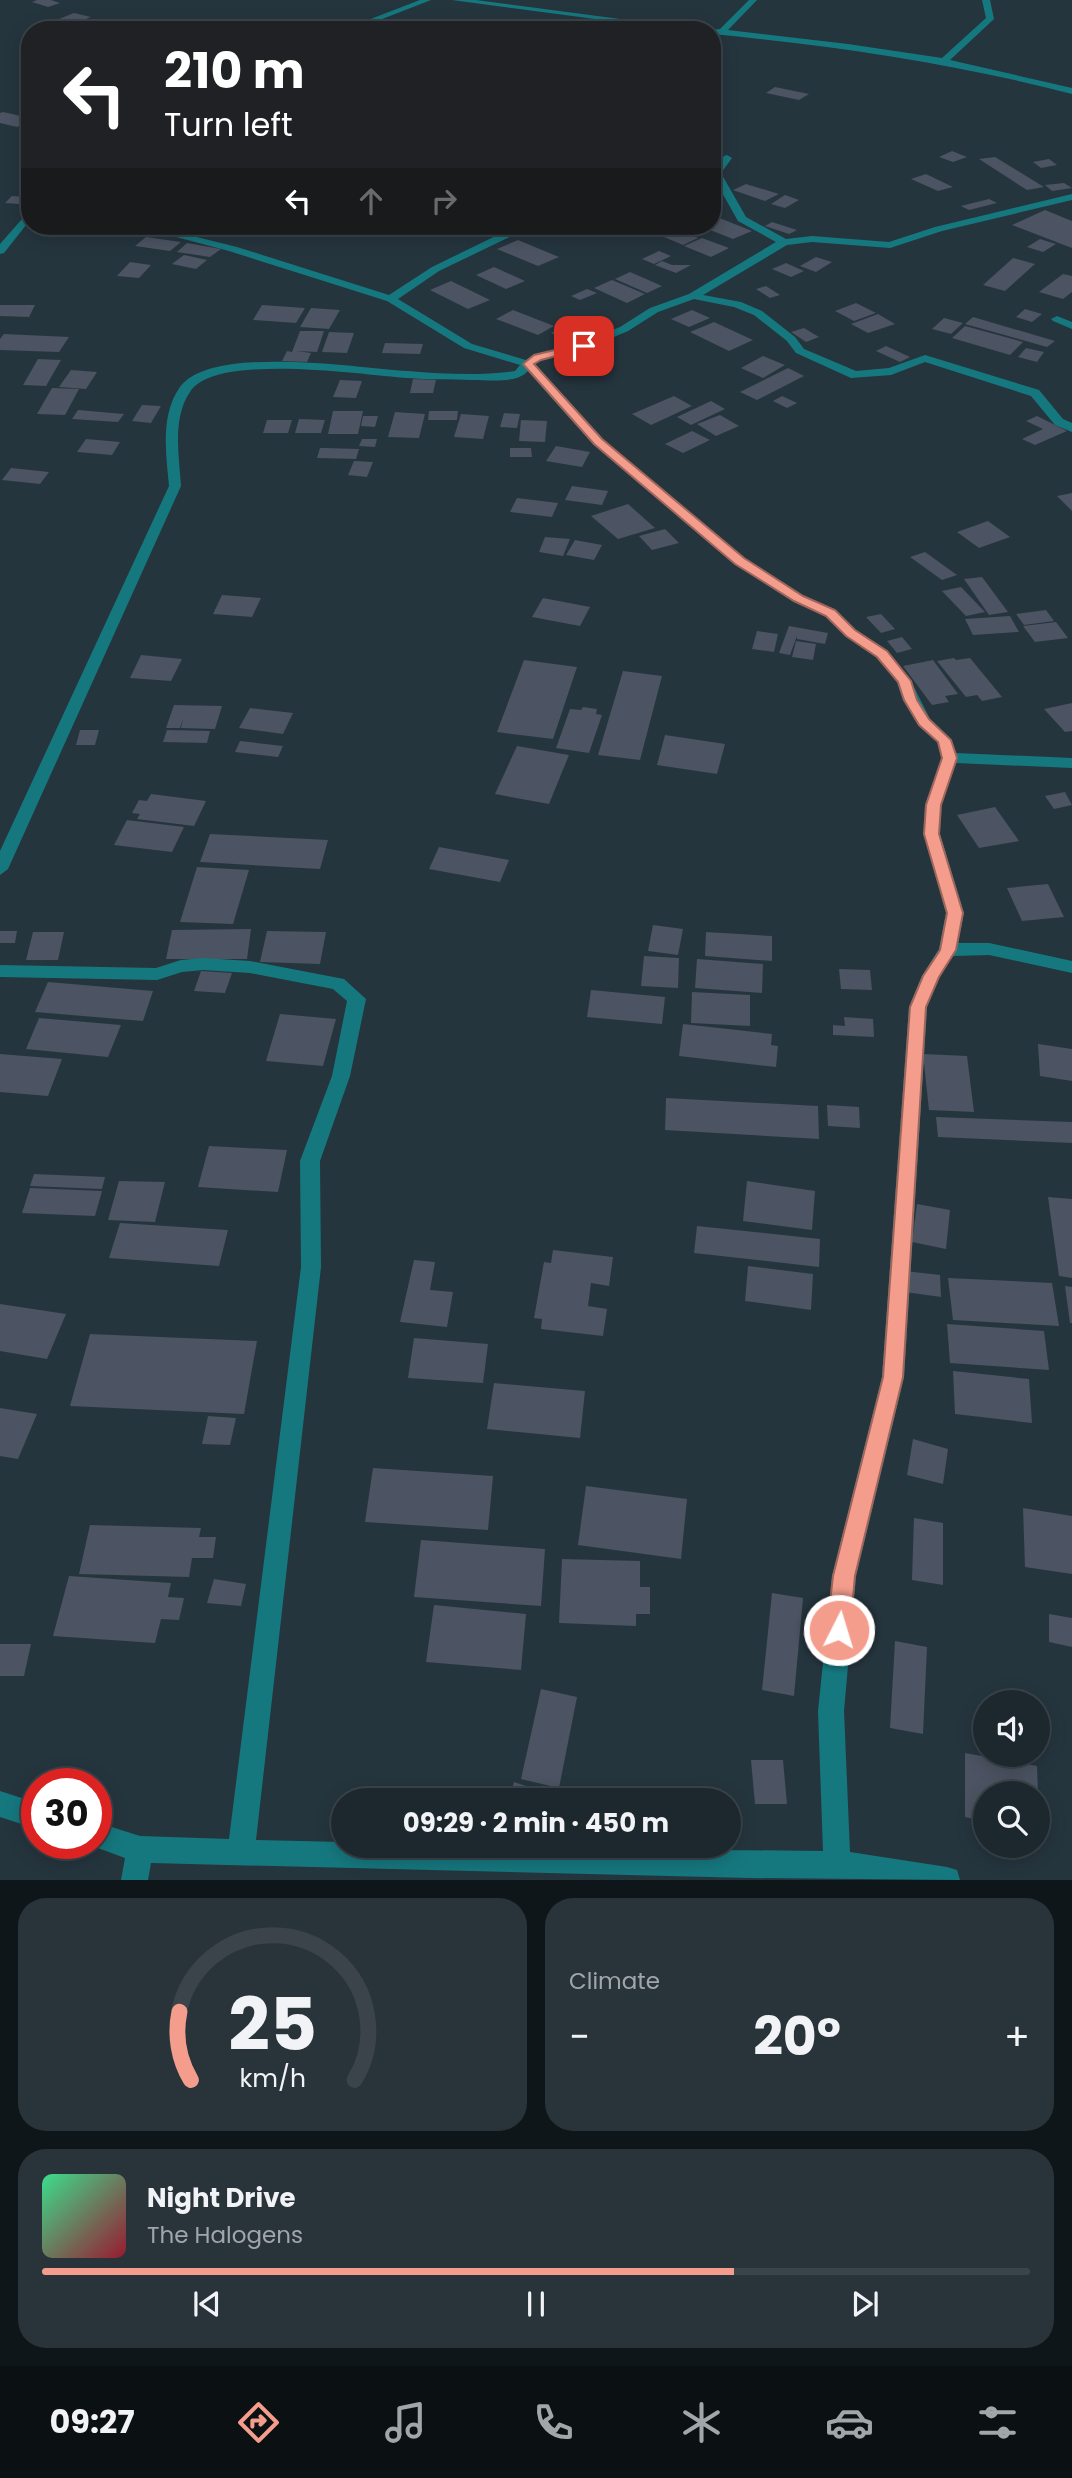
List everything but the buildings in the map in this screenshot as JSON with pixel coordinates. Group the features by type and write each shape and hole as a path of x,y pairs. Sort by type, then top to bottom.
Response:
{"street":[{"path":"370,21 427,0"},
{"path":"456,0 627,21"},
{"path":"721,28 753,0"},
{"path":"942,63 990,19 986,0"},
{"path":"721,31 821,43 942,63 1072,89"},
{"path":"721,166 727,158"},
{"path":"721,182 742,219 784,242"},
{"path":"0,869 175,486 173,431 178,400 195,377 231,367 270,365 411,375 497,377 519,374 537,357 584,346 624,328 654,310 693,296 784,242 812,239 863,246 890,245 939,229 1072,197"},
{"path":"0,251 21,224"},
{"path":"176,235 233,249 391,299 468,346 528,364 598,442 740,561 799,599 831,613 851,633 882,654 904,681 924,722 944,740 950,758 933,805 932,834 955,913 948,950 931,976 918,1007 893,1377 844,1576 831,1711 837,1864"},
{"path":"391,299 438,267 505,235"},
{"path":"693,296 737,304 758,313 791,338 800,351 855,375 891,371 925,358 1034,393 1059,422 1072,428"},
{"path":"1057,319 1072,326"},
{"path":"950,758 1072,763"},
{"path":"948,950 989,948 1072,967"},
{"path":"0,971 157,974 181,966 203,964 250,967 338,984 357,999 341,1076 310,1161 311,1267 242,1853"},
{"path":"0,1804 21,1811"},
{"path":"112,1840 141,1849 751,1872 837,1864 947,1880"},
{"path":"134,1880 141,1849"}],"route":[{"path":"584,346 537,357 528,364 598,442 740,561 799,599 831,613 851,633 882,654 904,681 924,722 944,740 950,758 933,805 932,834 955,913 948,950 931,976 918,1007 893,1377 844,1576 839,1630"}]}
